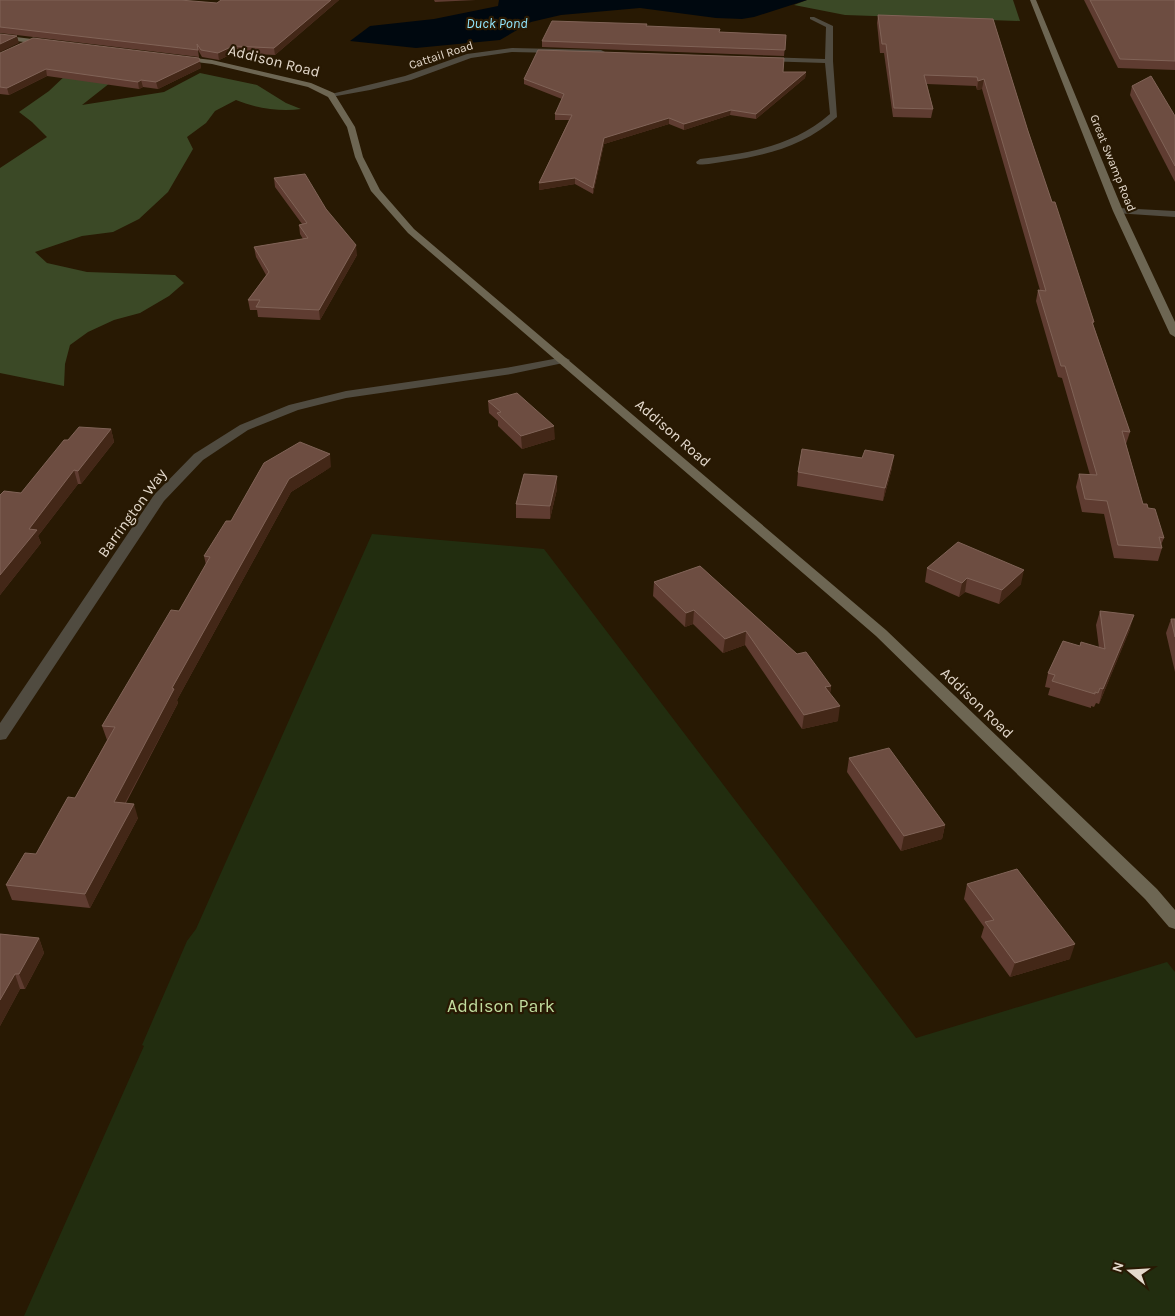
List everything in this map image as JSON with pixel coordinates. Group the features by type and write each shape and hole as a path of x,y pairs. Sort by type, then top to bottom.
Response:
{"main road":[{"name":"Great Swamp Road","path":"1033,0 1118,211 1175,334"},
{"path":"0,37 53,43"},
{"name":"Addison Road","path":"165,56 212,62 311,85 331,95 351,127 359,157 376,191 411,231 881,633 1151,894 1175,922"}],"street":[{"path":"700,162 768,152 801,139 822,127 834,115 829,62 830,26 812,18"},
{"path":"20,48 35,41"},
{"name":"Cattail Road","path":"331,95 370,88 408,78 470,56 512,50 608,52"},
{"path":"751,58 829,62"},
{"path":"1118,211 1175,214"},
{"name":"Barrington Way","path":"0,735 159,498 186,467 224,439 246,426 270,416 344,394 504,372 564,360"}],"green space":[{"path":"807,0 1013,0 1020,21 845,15 794,5"},
{"path":"200,73 257,85 286,103 301,109 268,109 236,100 215,111 206,123 187,137 193,149 168,192 139,219 113,232 82,236 35,252 47,263 87,272 175,275 184,283 169,296 140,313 114,320 88,332 70,345 65,364 64,386 0,373 0,168 47,137 19,112 49,91 67,74 115,79 82,105 164,92"},
{"name":"Addison Park","path":"372,534 544,549 916,1038 1167,962 1175,972 1175,1316 24,1316 144,1046 142,1045 187,941 196,929"}],"water":[{"name":"Duck Pond","path":"499,0 807,0 742,19 716,18 640,8 561,15 531,22 500,40 416,48 350,41 370,26 434,19 498,6"}],"building":[{"path":"0,0 180,0 217,3 221,0 331,0 274,48 233,46 218,53 201,50 197,44 198,50 0,27"},
{"path":"1090,0 1175,0 1175,61 1120,59"},
{"path":"878,15 993,19 1028,131 1052,202 1055,202 1094,322 1092,322 1130,432 1122,431 1143,504 1147,504 1148,508 1155,509 1164,538 1159,537 1162,548 1118,545 1107,501 1085,499 1079,474 1097,475 1065,366 1061,366 1038,290 1046,291 984,79 978,81 977,77 924,75 933,109 894,108 886,44 882,44"},
{"path":"552,21 647,24 646,26 720,29 719,32 786,35 785,50 542,41"},
{"path":"0,34 17,36 0,44"},
{"path":"33,38 199,58 200,61 156,82 141,80 138,82 46,69 7,88 0,87 0,53"},
{"path":"538,50 784,58 783,72 806,72 756,114 731,110 684,124 669,118 604,138 593,188 575,178 539,183 572,115 555,114 564,94 524,79"},
{"path":"1151,76 1175,116 1175,166 1132,86"},
{"path":"305,174 326,209 356,245 319,310 256,307 260,300 248,300 269,272 254,247 308,238 299,225 307,223 274,178"},
{"path":"517,393 554,426 521,436 497,413 501,412 488,401"},
{"path":"79,427 111,429 78,471 74,470 29,529 37,530 0,575 0,495 4,491 21,493 64,440 68,440"},
{"path":"300,442 330,454 289,479 172,688 174,689 114,802 134,804 85,894 6,885 25,853 36,854 68,797 75,798 115,727 102,726 171,610 179,611 210,557 204,556 226,521 231,521 264,463"},
{"path":"802,449 862,458 865,450 894,455 885,488 798,472"},
{"path":"524,474 557,476 550,506 516,504"},
{"path":"958,542 1024,570 1002,590 967,578 962,583 927,568"},
{"path":"700,566 797,654 806,652 831,686 825,687 840,706 804,715 746,631 725,639 694,610 686,613 654,582"},
{"path":"1100,611 1134,615 1103,689 1100,688 1098,693 1095,692 1095,694 1052,681 1055,675 1048,673 1063,641 1080,646 1081,642 1105,649"},
{"path":"1171,619 1175,619 1175,637"},
{"path":"889,748 945,825 904,836 849,758"},
{"path":"1017,869 1075,944 1015,963 985,922 994,920 967,884"},
{"path":"0,934 39,938 19,974 15,974 0,1000"}]}
